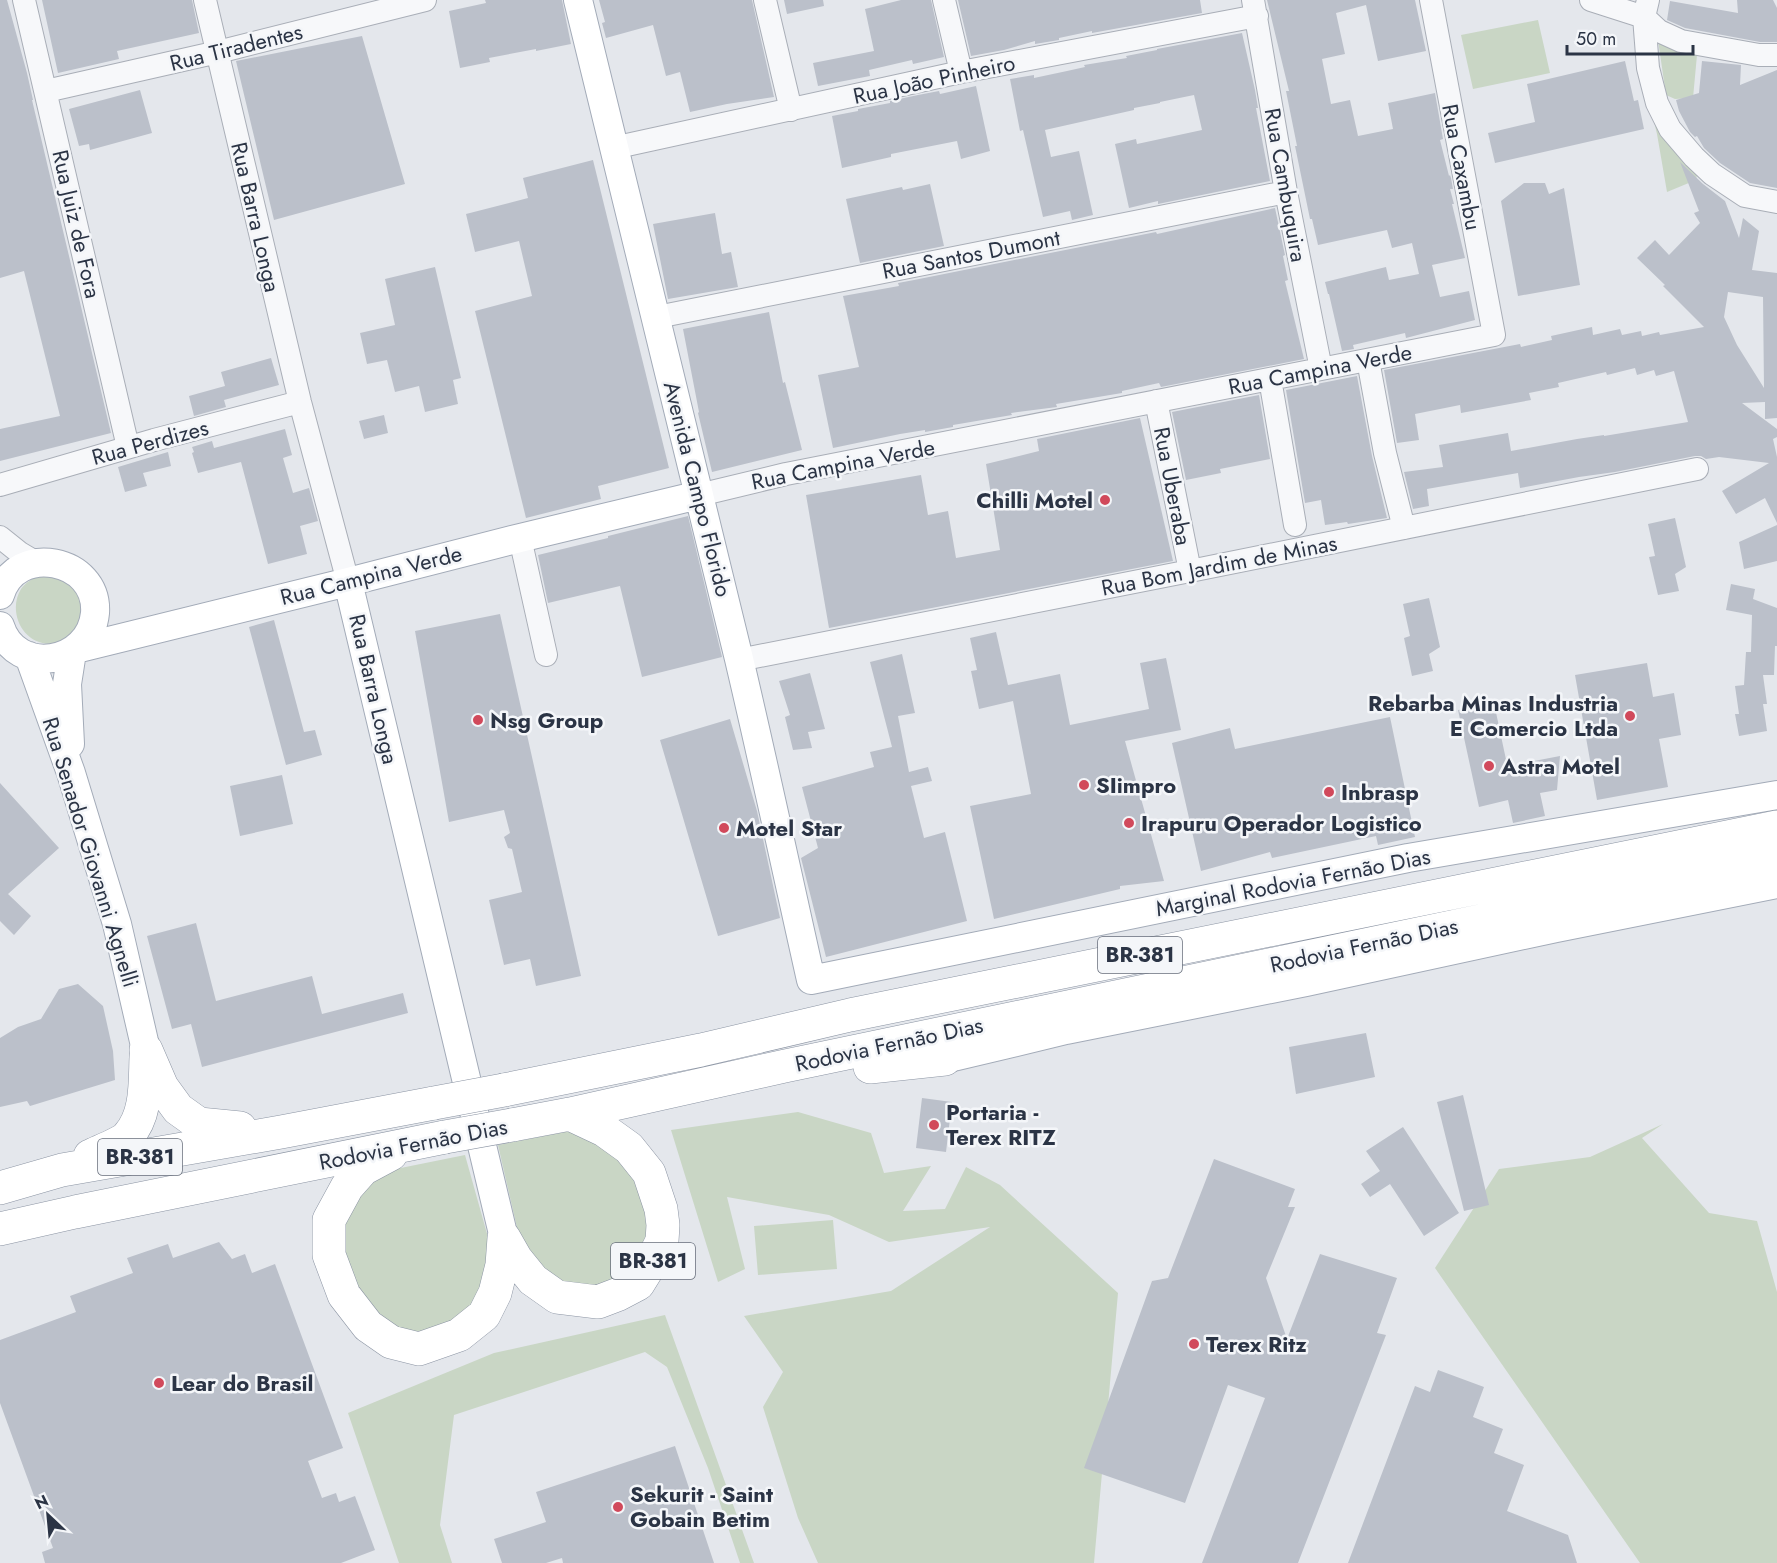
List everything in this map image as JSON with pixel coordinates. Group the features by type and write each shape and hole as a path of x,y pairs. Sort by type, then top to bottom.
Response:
{"highway":[{"name":"Rodovia Fernão Dias","path":"0,1188 62,1170 504,1090 701,1050 873,1010 1777,827"},
{"name":"Rodovia Fernão Dias","path":"0,1229 411,1143 570,1114 785,1066 1777,859"},
{"path":"146,1050 162,1087 178,1109 199,1124 281,1132"},
{"path":"62,1170 128,1137 140,1117 146,1089 146,1050"},
{"name":"BR-381","path":"785,1066 830,1071 945,1059"},
{"name":"BR-381","path":"504,1238 516,1259 533,1280 557,1297 598,1302 638,1284 655,1256 662,1241 662,1209 649,1173 629,1148 604,1130 570,1114"},
{"path":"411,1143 363,1169 347,1187 329,1220 329,1255 344,1295 368,1326 391,1342 419,1349 459,1335 484,1315 495,1293 502,1265 504,1238"},
{"name":"BR-381","path":"0,1244 75,1212"}],"main road":[{"name":"Avenida Campo Florido","path":"578,0 739,660 811,980"},
{"name":"Rua Campina Verde","path":"29,656 51,659 74,650 199,618 699,495"},
{"path":"1,585 24,567 37,562 51,562 78,573 87,584 93,597 95,611 93,625 86,638 74,650 67,684 71,773"},
{"name":"Rua Barra Longa","path":"348,582 504,1238"},
{"name":"Rua Campina Verde","path":"93,620 153,622 199,618"},
{"path":"0,626 9,643 18,651 29,656"},
{"name":"Rua Senador Giovanni Agnelli","path":"29,656 71,773 117,924 146,1050"},
{"name":"Marginal Rodovia Fernão Dias","path":"811,980 1408,858 1777,795"},
{"name":"Rodovia Fernão Dias","path":"945,1059 1066,1030 1777,884"}],"street":[{"name":"Rua Juiz de Fora","path":"24,0 128,447"},
{"name":"Rua Barra Longa","path":"206,0 300,402 348,582"},
{"name":"Rua Tiradentes","path":"46,91 218,52 390,4 425,0"},
{"path":"765,0 791,110"},
{"path":"944,0 962,72"},
{"name":"Rua Caxambu","path":"1431,0 1494,335"},
{"path":"1591,0 1646,9"},
{"name":"Rua João Pinheiro","path":"613,148 1255,8"},
{"name":"Rua Cambuquira","path":"1255,8 1286,192 1321,369"},
{"path":"1646,9 1659,31 1681,41 1760,56 1777,55"},
{"path":"1646,9 1648,68 1657,103 1670,129 1712,174 1745,196 1777,202"},
{"name":"Rua Santos Dumont","path":"657,317 1286,192"},
{"name":"Rua Campina Verde","path":"699,495 786,474 1494,335"},
{"path":"1368,360 1385,453 1404,528"},
{"path":"1269,379 1295,525"},
{"name":"Rua Uberaba","path":"1156,401 1190,571"},
{"name":"Rua Perdizes","path":"0,484 128,447 300,402"},
{"name":"Rua Bom Jardim de Minas","path":"739,660 1697,468"},
{"path":"0,537 20,553 37,562"},
{"path":"520,538 546,655"}],"green space":[{"path":"1538,20 1550,73 1473,89 1461,35"},
{"path":"1658,40 1697,55 1693,98 1675,99 1666,95"},
{"path":"1644,80 1698,169 1696,180 1667,192 1657,134"},
{"path":"40,575 64,575 86,603 73,636 51,644 33,639 20,625 17,617 17,598 21,589"},
{"path":"798,1112 871,1133 884,1173 931,1166 903,1211 945,1209 966,1167 1000,1185 1118,1293 1094,1563 818,1563 798,1518 763,1407 783,1372 744,1316 891,1291 990,1227 889,1242 829,1215 727,1197 745,1269 718,1282 671,1130"},
{"path":"1663,1124 1642,1138 1709,1213 1757,1221 1777,1292 1777,1563 1640,1563 1435,1268 1499,1169 1590,1157"},
{"path":"580,1129 616,1147 645,1186 656,1229 639,1266 603,1290 565,1288 533,1266 518,1232 498,1145"},
{"path":"465,1155 491,1248 490,1282 460,1327 414,1336 383,1321 359,1301 338,1254 339,1219 371,1174"},
{"path":"833,1220 837,1269 758,1275 754,1226"},
{"path":"665,1315 754,1563 740,1563 708,1468 667,1367 645,1352 454,1415 440,1525 452,1563 399,1563 348,1413 494,1353"}],"building":[{"path":"0,0 7,0 27,73 111,433 0,461 0,429 60,416 24,271 0,278"},
{"path":"42,0 192,0 199,33 117,51 119,59 58,73"},
{"path":"485,0 562,0 571,44 489,58 490,62 460,68 449,11 486,3"},
{"path":"599,0 752,0 774,97 690,112 680,72 666,76 653,25 606,38 602,23 605,22"},
{"path":"784,0 823,0 824,6 787,14"},
{"path":"901,0 931,0 944,57 913,64 912,60 869,70 870,76 818,86 813,63 874,51 865,9"},
{"path":"958,0 1200,0 1202,13 1092,33 1092,31 1035,44 1035,41 971,56"},
{"path":"1267,0 1415,0 1426,51 1378,61 1366,5 1336,13 1345,54 1322,59 1331,104 1350,100 1358,136 1393,129 1388,103 1435,93 1443,139 1440,140 1451,178 1453,189 1450,189 1454,204 1452,204 1465,258 1432,265 1440,297 1469,291 1475,320 1406,338 1405,333 1353,345 1354,349 1342,351 1325,282 1386,267 1389,280 1419,274 1412,243 1392,248 1387,230 1318,245 1312,219 1310,219 1295,146 1297,146 1286,91 1289,91"},
{"path":"1737,0 1773,0 1777,8 1777,42 1760,42 1685,28 1667,20 1670,1 1738,13"},
{"path":"1242,33 1255,90 1258,108 1256,108 1270,181 1129,208 1115,144 1136,139 1137,144 1202,130 1194,95 1045,130 1051,157 1079,151 1093,215 1072,220 1070,211 1043,217 1023,130 1020,131 1010,79 1034,75 1034,78 1085,67 1084,65 1127,58 1126,56 1157,49"},
{"path":"362,36 405,184 274,220 236,61"},
{"path":"1625,61 1634,101 1638,100 1644,129 1495,163 1488,133 1535,122 1527,84"},
{"path":"1702,61 1741,65 1740,85 1777,70 1777,188 1750,183 1720,163 1704,148 1697,136 1695,137 1690,132 1676,100 1699,93"},
{"path":"976,86 990,151 961,159 957,141 891,154 891,157 842,168 832,116 918,95 939,91 940,94"},
{"path":"140,90 152,133 90,150 89,144 79,146 69,109"},
{"path":"593,160 669,468 598,486 601,499 526,518 475,311 532,296 519,241 475,252 466,214 528,198 523,178"},
{"path":"1680,162 1725,201 1739,238 1743,218 1759,231 1752,270 1777,273 1777,418 1765,419 1765,402 1742,403 1777,429 1777,437 1773,439 1777,457 1777,523 1765,498 1736,514 1722,491 1769,463 1719,457 1706,459 1701,456 1520,488 1518,473 1427,489 1429,506 1413,509 1404,472 1443,467 1439,445 1508,433 1511,451 1688,422 1674,371 1656,376 1654,370 1637,375 1635,368 1558,383 1559,387 1529,393 1531,400 1461,413 1460,405 1415,414 1419,440 1397,443 1384,370 1520,344 1521,347 1552,340 1551,336 1592,327 1593,335 1620,329 1622,335 1641,331 1642,336 1704,327 1637,258 1655,240 1669,255 1700,223 1694,213 1699,211","holes":["1728,292 1763,297 1764,388 1737,345 1724,317"]},
{"path":"1524,183 1545,183 1549,194 1564,188 1580,285 1518,296 1501,201"},
{"path":"930,184 944,246 860,263 846,199 902,187 903,190"},
{"path":"1275,208 1285,255 1283,256 1288,280 1285,281 1304,359 1161,387 1159,383 1122,391 1122,393 1056,404 1057,407 1011,413 1012,415 953,425 953,427 900,434 833,448 818,375 859,367 843,296 1156,232 1157,234"},
{"path":"715,213 722,254 731,252 738,287 668,299 653,224"},
{"path":"435,267 461,378 453,380 458,404 425,412 419,386 395,392 387,360 367,364 360,333 395,325 385,279"},
{"path":"769,312 783,383 785,382 802,450 712,472 698,413 683,329"},
{"path":"271,358 279,385 224,400 226,407 194,416 189,396 225,386 221,372"},
{"path":"1357,376 1372,456 1387,518 1325,525 1321,500 1305,503 1286,390"},
{"path":"1259,395 1270,459 1220,469 1221,473 1186,480 1172,412"},
{"path":"384,415 388,433 364,439 359,421"},
{"path":"1140,418 1173,561 829,628 806,495 921,475 928,515 948,511 956,558 1000,550 986,464 1039,451 1037,439"},
{"path":"285,429 292,455 283,458 293,493 309,488 318,521 300,526 307,554 268,564 241,462 198,473 192,447 212,441 214,448"},
{"path":"168,452 171,466 143,473 147,486 125,492 118,467"},
{"path":"688,516 722,657 642,677 620,586 548,603 538,555"},
{"path":"1675,518 1686,567 1675,574 1679,591 1658,595 1649,557 1655,556 1648,524"},
{"path":"1777,525 1777,561 1744,569 1739,542"},
{"path":"1731,584 1755,589 1753,599 1777,608 1774,675 1763,675 1767,704 1763,704 1767,731 1739,736 1735,714 1739,714 1735,686 1744,685 1746,652 1751,652 1752,615 1726,610"},
{"path":"1429,598 1440,647 1429,654 1433,671 1412,676 1404,638 1410,636 1403,604"},
{"name":"Nsg Group","path":"500,614 581,976 536,986 530,959 504,965 489,900 522,892 512,849 508,848 504,837 510,833 504,810 449,822 415,631"},
{"path":"274,620 304,732 315,730 322,755 286,765 249,627"},
{"name":"SIimpro","path":"996,632 1008,685 1060,674 1070,725 1149,709 1140,663 1166,658 1181,730 1125,741 1164,881 1120,886 1120,889 994,919 970,806 1031,794 1013,701 979,709 971,671 977,670 970,638"},
{"path":"902,654 915,713 898,716 909,772 928,767 932,781 911,786 924,838 945,832 967,921 826,957 801,858 818,848 802,787 874,767 870,752 892,747 870,662"},
{"name":"Rebarba Minas Industria E Comercio Ltda","path":"1647,663 1653,697 1674,693 1681,735 1659,739 1668,787 1597,800 1575,675"},
{"path":"810,673 825,729 808,732 812,748 793,750 785,717 790,715 779,681"},
{"name":"Astra Motel","path":"1494,703 1508,769 1532,773 1534,761 1560,756 1557,790 1540,793 1545,816 1513,823 1508,800 1479,807 1458,710"},
{"name":"Inbrasp","path":"1390,717 1415,837 1378,845 1376,836 1272,858 1270,852 1201,871 1172,743 1230,728 1235,749"},
{"name":"Motel Star","path":"730,719 757,811 780,918 718,936 660,740"},
{"path":"282,775 293,824 240,836 230,786"},
{"path":"0,783 59,848 8,894 31,916 14,935 0,921"},
{"path":"196,923 216,1001 312,976 322,1014 403,993 408,1013 202,1067 191,1024 172,1029 147,936"},
{"path":"78,984 103,1006 113,1051 115,1080 30,1106 27,1101 0,1107 0,1038 18,1027 41,1019 59,989"},
{"path":"1366,1033 1375,1077 1296,1094 1289,1047"},
{"path":"1463,1095 1489,1205 1464,1211 1437,1102"},
{"name":"Portaria - Terex RITZ","path":"922,1098 952,1102 946,1152 916,1148"},
{"path":"1403,1127 1459,1213 1424,1236 1390,1184 1370,1197 1361,1184 1380,1171 1366,1151"},
{"path":"1214,1159 1295,1189 1288,1207 1295,1207 1266,1278 1287,1339 1320,1254 1397,1278 1377,1333 1386,1335 1298,1563 1202,1563 1265,1398 1228,1385 1185,1503 1084,1468 1152,1281 1168,1278"},
{"name":"Lear do Brasil","path":"219,1242 232,1259 245,1254 252,1273 275,1264 343,1448 308,1461 322,1498 336,1493 339,1502 355,1496 375,1550 341,1563 45,1563 42,1552 53,1548 0,1403 0,1340 76,1312 70,1296 133,1273 127,1258 168,1244 173,1258"},
{"path":"1438,1370 1484,1387 1473,1417 1503,1429 1494,1453 1524,1465 1507,1511 1568,1535 1577,1563 1348,1563 1415,1386 1430,1392"},
{"name":"Sekurit - Saint Gobain Betim","path":"675,1446 714,1563 563,1563 562,1558 546,1563 502,1563 494,1539 546,1522 536,1492"}],"place":[{"name":"Chilli Motel","path":"1105,500"},
{"name":"Rebarba Minas Industria E Comercio Ltda","path":"1630,716"},
{"name":"Nsg Group","path":"478,720"},
{"name":"Astra Motel","path":"1489,766"},
{"name":"SIimpro","path":"1084,785"},
{"name":"Inbrasp","path":"1329,792"},
{"name":"Irapuru Operador Logistico","path":"1129,823"},
{"name":"Motel Star","path":"724,828"},
{"name":"Portaria - Terex RITZ","path":"934,1125"},
{"name":"Terex Ritz","path":"1194,1344"},
{"name":"Lear do Brasil","path":"159,1383"},
{"name":"Sekurit - Saint Gobain Betim","path":"618,1507"}]}
